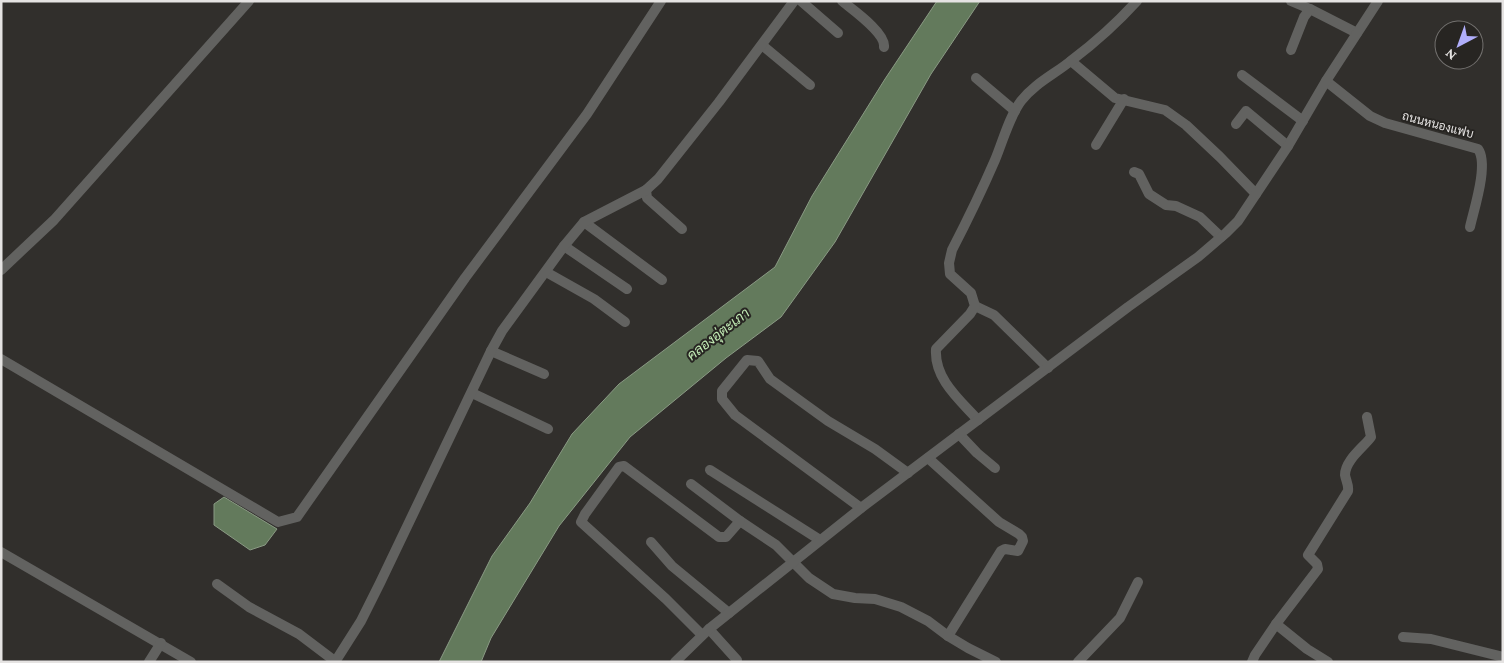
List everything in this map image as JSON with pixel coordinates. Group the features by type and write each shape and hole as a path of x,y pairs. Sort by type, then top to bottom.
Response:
{"street":[{"path":"1,270 54,220 249,1"},
{"path":"1,359 278,522 297,517 464,278 587,114 662,1"},
{"path":"217,584 249,607 299,634 336,662 361,621 502,331 564,246 584,222 646,190 658,179 794,1"},
{"path":"801,1 838,33"},
{"path":"842,1 881,35 884,47"},
{"path":"1048,368 994,315 975,306 971,293 950,274 949,263 952,250 1021,101 1034,87 1071,61 1121,19 1138,1"},
{"path":"1291,1 1357,33"},
{"path":"675,662 705,632 861,508 1128,307 1198,257 1221,237 1238,221 1288,146 1326,81 1378,1"},
{"path":"1291,50 1304,18 1310,9"},
{"path":"762,45 810,85"},
{"path":"1071,61 1115,98 1165,110 1186,125 1256,194"},
{"path":"1242,75 1303,121"},
{"path":"976,78 1015,111"},
{"name":"ถนนหนองแฟบ","path":"1326,81 1370,116 1385,123 1478,150 1481,153 1483,166 1470,227"},
{"path":"1096,145 1124,99"},
{"path":"1236,124 1246,111 1288,146"},
{"path":"1134,172 1138,174 1149,194 1166,205 1176,206 1200,217 1221,237"},
{"path":"646,190 647,198 682,229"},
{"path":"584,222 662,280"},
{"path":"564,246 627,289"},
{"path":"546,272 594,299 625,322"},
{"path":"975,306 970,314 936,349 935,355 945,384 978,420"},
{"path":"491,351 544,374"},
{"path":"861,508 742,420 722,400 722,390 747,360 758,361 770,379 828,421 908,473"},
{"path":"472,393 548,428"},
{"path":"1252,662 1276,624 1318,569 1317,564 1308,555 1348,491 1349,486 1345,476 1347,468 1371,437 1367,418"},
{"path":"959,434 994,468"},
{"path":"928,458 999,522 1020,534 1023,541 1018,551 1005,549 1001,552 948,636"},
{"path":"736,660 581,522 619,467 624,466 719,537 726,538 740,521"},
{"path":"710,470 820,540"},
{"path":"691,484 776,545 809,578 832,594 876,599 901,608 928,620 948,636 996,662"},
{"path":"651,542 672,566 729,613"},
{"path":"1,552 192,662"},
{"path":"1078,662 1120,618 1138,582"},
{"path":"1276,624 1307,649 1328,662"},
{"path":"1403,637 1431,639 1503,657"},
{"path":"149,662 161,643"}],"water":[{"name":"คลองอุ่ตะเภา","path":"937,1 980,1 931,74 835,242 781,317 726,358 630,437 559,526 491,638 481,662 439,662 492,556 530,503 572,434 619,384 775,267 812,196 885,79"},
{"path":"224,497 277,529 265,545 250,550 214,525 214,504"}]}
